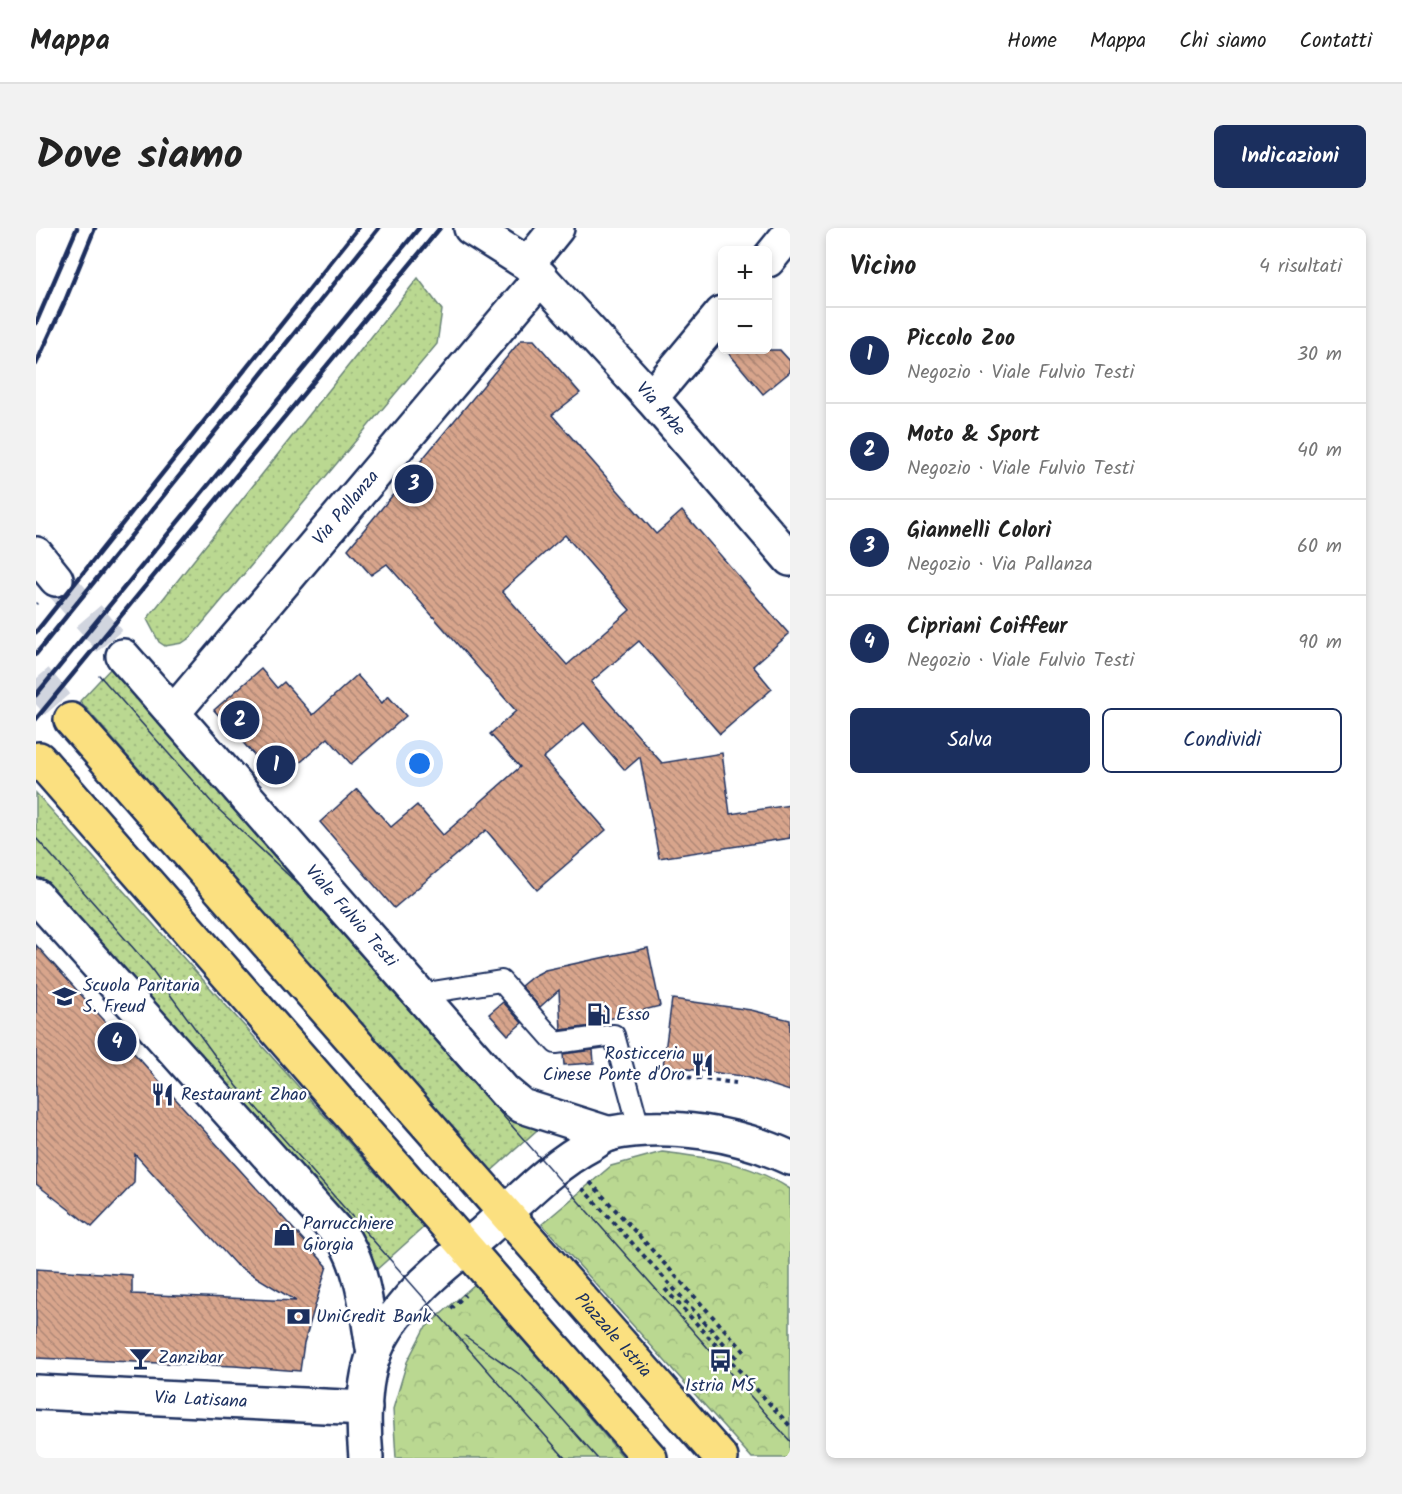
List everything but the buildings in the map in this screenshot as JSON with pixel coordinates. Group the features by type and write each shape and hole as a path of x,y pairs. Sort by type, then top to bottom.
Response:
{"main road":[{"path":"71,720 504,1214"},
{"path":"39,759 650,1458"},
{"name":"Piazzale Istria","path":"504,1214 721,1458"}],"street":[{"path":"471,228 534,270"},
{"path":"515,228 534,270"},
{"name":"Via Pallanza","path":"174,712 534,270 557,228"},
{"path":"772,255 790,233"},
{"name":"Via Arbe","path":"534,270 651,398 790,559"},
{"path":"651,398 718,319"},
{"path":"36,554 56,579"},
{"name":"Viale Fulvio Testi","path":"123,656 504,1091 522,1106 625,1132"},
{"path":"39,904 345,1241 356,1260 361,1278 374,1354"},
{"path":"366,1458 365,1408 374,1354 388,1327 406,1304 568,1158 625,1132 678,1129 719,1134 762,1146 790,1158"},
{"name":"Via Latisana","path":"36,1392 365,1408"}],"lane":[{"path":"420,994 501,981 556,1043 614,1035 625,1132"}],"path":[{"path":"648,1073 736,1083"},
{"path":"589,1181 745,1352"},
{"path":"581,1188 738,1359"},
{"path":"665,1290 790,1426"},
{"path":"451,1309 468,1293"}],"green space":[{"path":"418,278 442,310 437,344 191,637 182,643 165,646 159,642 147,619"},
{"path":"112,667 511,1114 537,1130 488,1174 80,701"},
{"path":"36,793 424,1227 375,1271 362,1241 36,875"},
{"path":"662,1152 712,1159 744,1167 790,1189 790,1458 752,1458 542,1224 611,1166"},
{"path":"475,1284 624,1458 396,1458 393,1409 407,1362 424,1329"}],"tunnel":[{"path":"56,579 123,656"},
{"path":"36,679 71,720"}],"tram line":[{"path":"99,675 215,806 301,887 790,1441"},
{"path":"36,838 150,967 237,1086 565,1458"},
{"path":"465,1336 522,1376 597,1458"}],"railway":[{"path":"36,323 77,228"},
{"path":"36,364 95,228"},
{"path":"36,632 358,228"},
{"path":"36,654 379,228"},
{"path":"36,695 419,228"},
{"path":"36,719 440,228"}],"place":[{"name":"Giannelli Colori","path":"414,484"},
{"name":"Moto & Sport","path":"240,720"},
{"name":"Piccolo Zoo","path":"276,765"},
{"name":"Scuola Paritaria S. Freud","path":"65,996"},
{"name":"Esso","path":"598,1015"},
{"name":"Cipriani Coiffeur","path":"117,1042"},
{"name":"Rosticceria Cinese Ponte d'Oro","path":"703,1064"},
{"name":"Restaurant Zhao","path":"163,1095"},
{"name":"Parrucchiere Giorgia","path":"285,1234"},
{"name":"UniCredit Bank","path":"298,1317"},
{"name":"Zanzibar","path":"140,1358"},
{"name":"Istria M5","path":"720,1360"}]}
